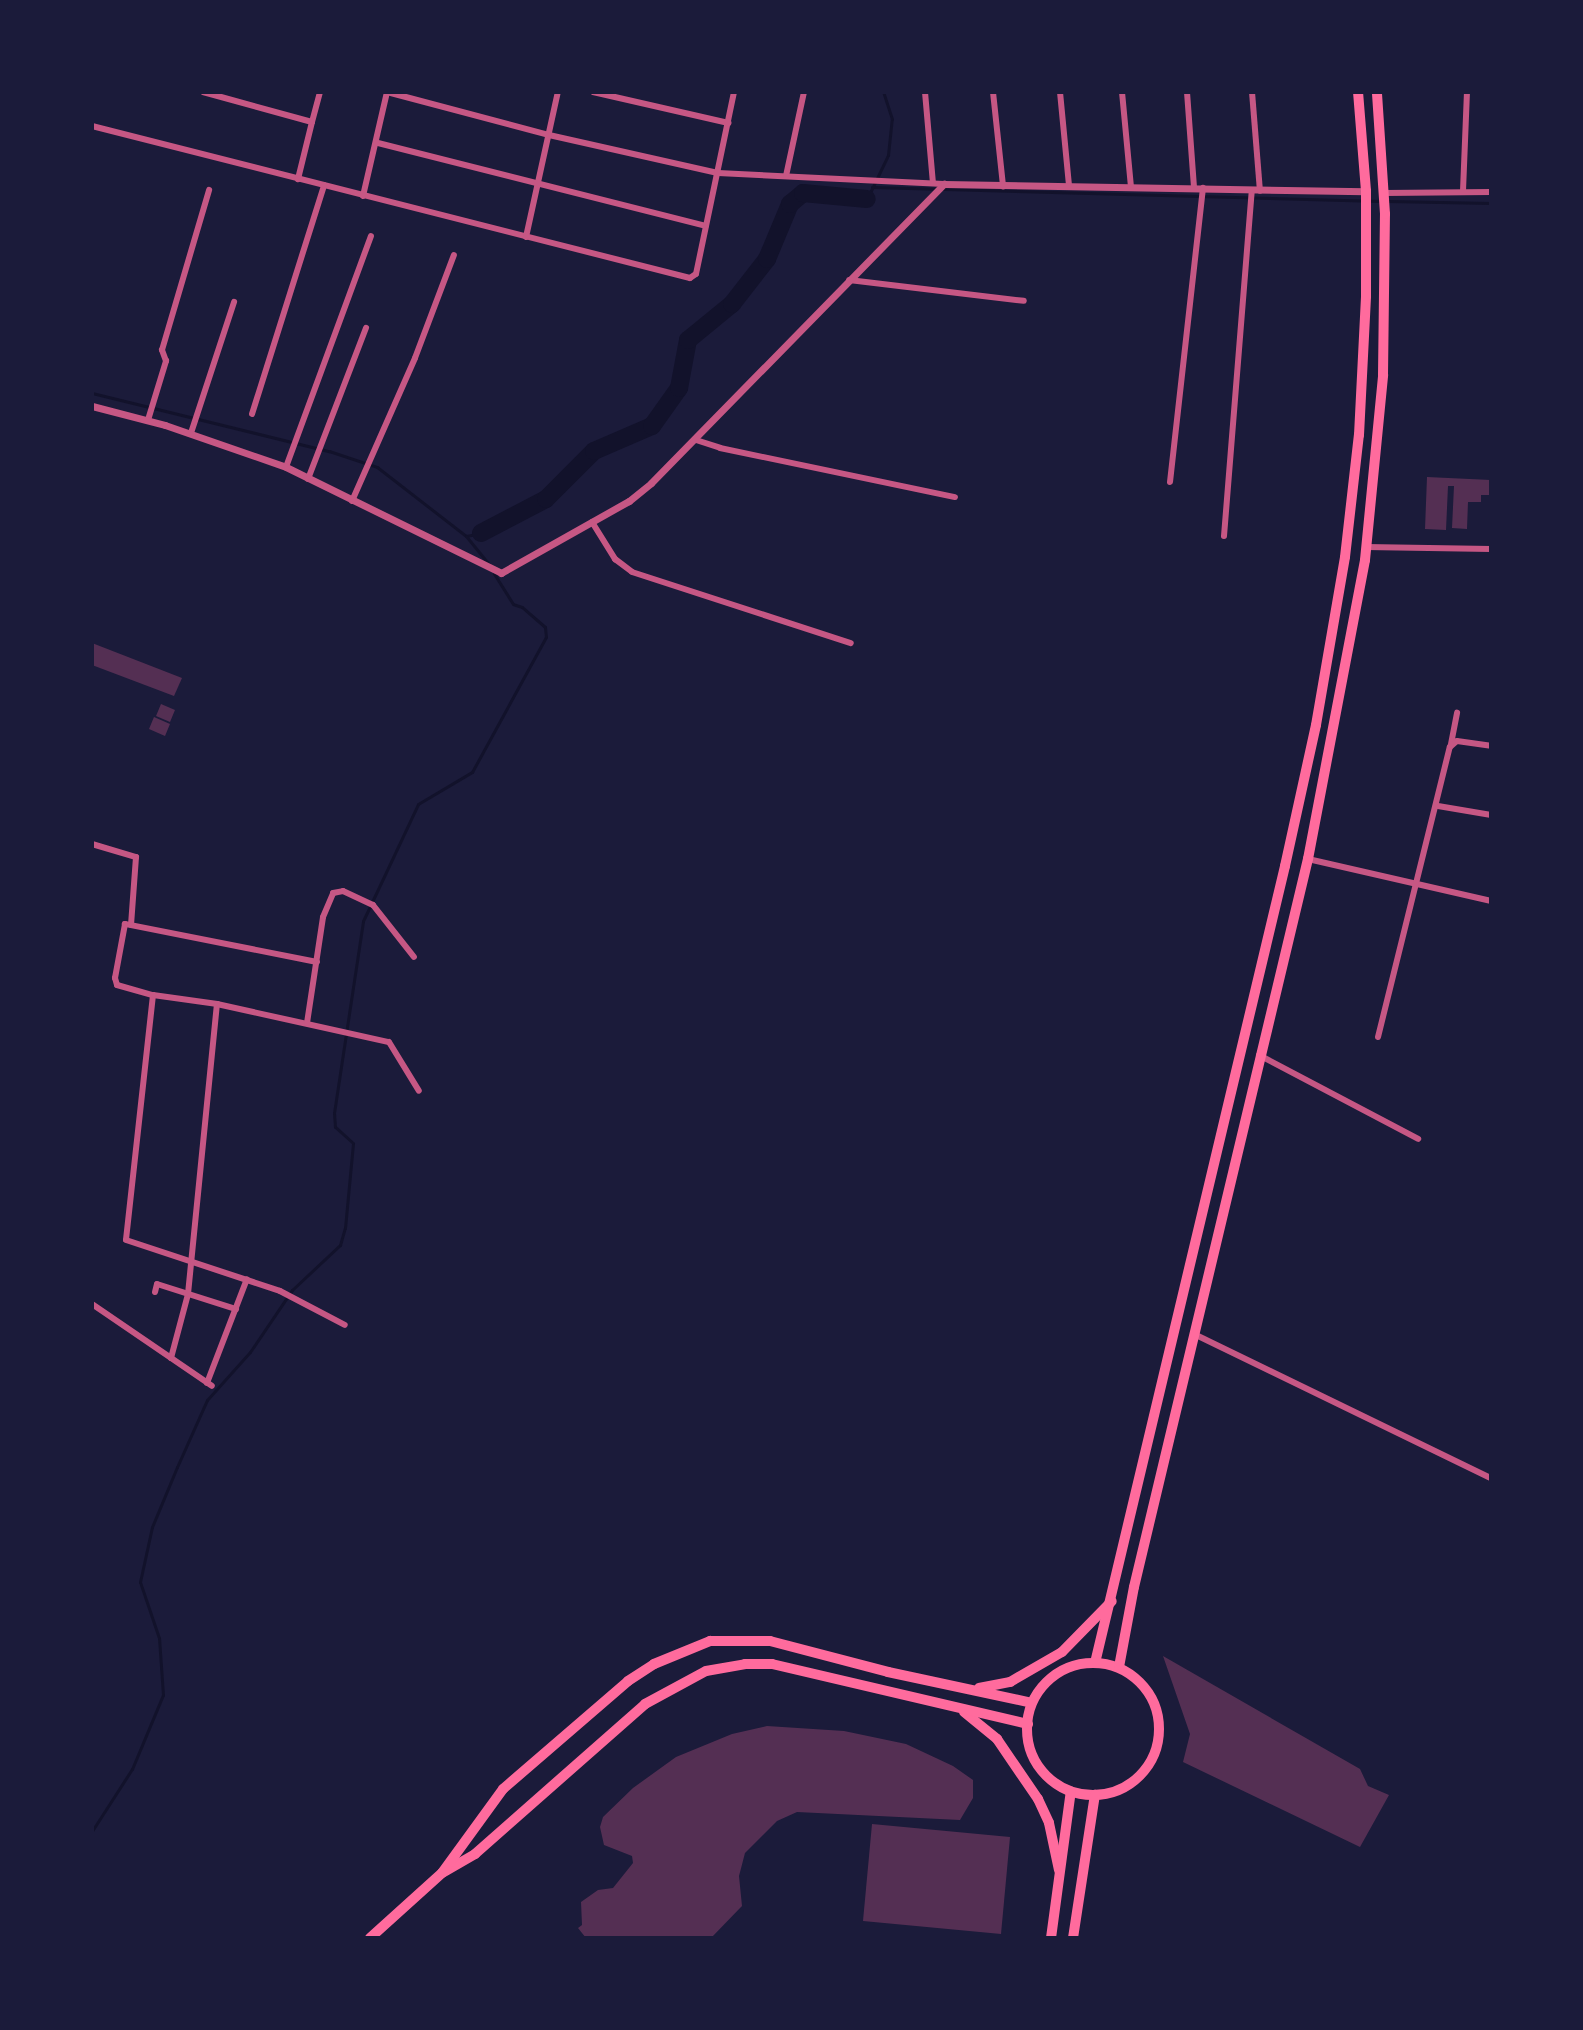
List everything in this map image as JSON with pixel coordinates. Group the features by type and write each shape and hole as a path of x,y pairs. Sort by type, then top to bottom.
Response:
{"highway":[{"path":"1095,1663 1113,1600 1316,725 1345,557 1359,435 1367,217 1358,92"},
{"path":"1119,1667 1134,1587 1308,859 1335,729 1366,547 1383,375 1385,214 1377,92"},
{"path":"969,1690 1000,1685 1047,1662 1071,1646 1113,1600"},
{"path":"370,1938 442,1873 503,1789 628,1681 654,1664 710,1641 770,1641 1032,1703"},
{"path":"1095,1663 1119,1667 1145,1687 1158,1716 1158,1741 1150,1763 1127,1786 1095,1795 1071,1791 1044,1773 1028,1743 1032,1703 1052,1676 1068,1667 1095,1663"},
{"path":"442,1873 475,1854 645,1704 706,1671 745,1664 772,1664 1028,1724"},
{"path":"961,1709 997,1739 1038,1799 1049,1823 1059,1870"},
{"path":"1051,1938 1071,1791"},
{"path":"1073,1938 1095,1795"}],"street":[{"path":"203,92 312,122"},
{"path":"238,101 240,92"},
{"path":"298,179 320,92"},
{"path":"363,196 378,143 387,92 549,135 718,173 1003,186 1366,191"},
{"path":"526,237 558,92"},
{"path":"593,92 728,123"},
{"path":"92,126 690,278 696,274 734,92"},
{"path":"786,176 804,92"},
{"path":"925,92 933,183"},
{"path":"993,92 1003,186"},
{"path":"1060,92 1069,186"},
{"path":"1122,92 1131,188"},
{"path":"1187,92 1194,187"},
{"path":"1224,536 1256,191 1252,92"},
{"path":"1463,191 1467,92"},
{"path":"378,143 706,226"},
{"path":"92,406 148,416 286,467 488,569 509,571 639,493 696,440 944,184"},
{"path":"252,414 324,185"},
{"path":"1170,482 1203,188"},
{"path":"148,416 166,361 162,350 209,190"},
{"path":"1384,193 1491,192"},
{"path":"286,467 371,236"},
{"path":"352,501 454,255"},
{"path":"849,280 1024,301"},
{"path":"192,431 234,302"},
{"path":"308,479 366,328"},
{"path":"696,440 720,448 955,497"},
{"path":"592,522 615,559 632,572 851,643"},
{"path":"1366,547 1491,549"},
{"path":"1378,1037 1438,806 1457,713"},
{"path":"1450,747 1457,741 1491,746"},
{"path":"1438,806 1491,815"},
{"path":"92,844 136,857 131,925"},
{"path":"1308,859 1491,901"},
{"path":"307,1023 323,917 333,893 343,891 373,905 414,957"},
{"path":"317,962 125,924 115,978 117,985 153,995 217,1004 342,1029 389,1042 419,1091"},
{"path":"153,995 126,1240 294,1296 345,1325"},
{"path":"171,1358 188,1294 217,1004"},
{"path":"1259,1055 1418,1139"},
{"path":"92,1304 210,1385 247,1279"},
{"path":"155,1292 157,1284 236,1309"},
{"path":"1196,1335 1491,1478"}],"building":[{"path":"1427,477 1491,480 1491,495 1481,495 1481,502 1468,502 1467,529 1452,528 1454,486 1448,486 1446,530 1425,529"},
{"path":"92,643 182,678 174,696 92,665"},
{"path":"161,704 175,710 170,722 156,716"},
{"path":"154,717 170,724 165,736 149,729"},
{"path":"1163,1656 1360,1769 1368,1786 1389,1795 1360,1847 1183,1762 1190,1734"},
{"path":"767,1726 844,1731 906,1744 953,1766 973,1780 973,1798 960,1820 797,1812 777,1821 745,1853 739,1876 742,1906 711,1938 586,1938 578,1928 582,1925 581,1902 598,1890 613,1888 633,1863 632,1856 604,1845 600,1827 603,1817 633,1788 676,1757 732,1734"},
{"path":"872,1824 1010,1837 1001,1934 863,1921"}],"waterway":[{"path":"867,199 888,155 892,119 883,92"},
{"path":"872,187 1380,201"},
{"path":"481,533 546,499 594,451 652,426 679,388 688,340 732,304 767,259 790,204 803,193 867,199"},
{"path":"1388,201 1491,203"},
{"path":"92,393 329,451 377,467 466,536 481,533"},
{"path":"466,536 490,566"},
{"path":"92,1831 132,1769 163,1695 159,1638 140,1582 152,1527 177,1467 207,1400 250,1352 292,1290 340,1245 345,1228 353,1143 335,1127 334,1113 363,921 418,804 472,772 546,637 545,627 522,607 513,604 494,573"}]}
